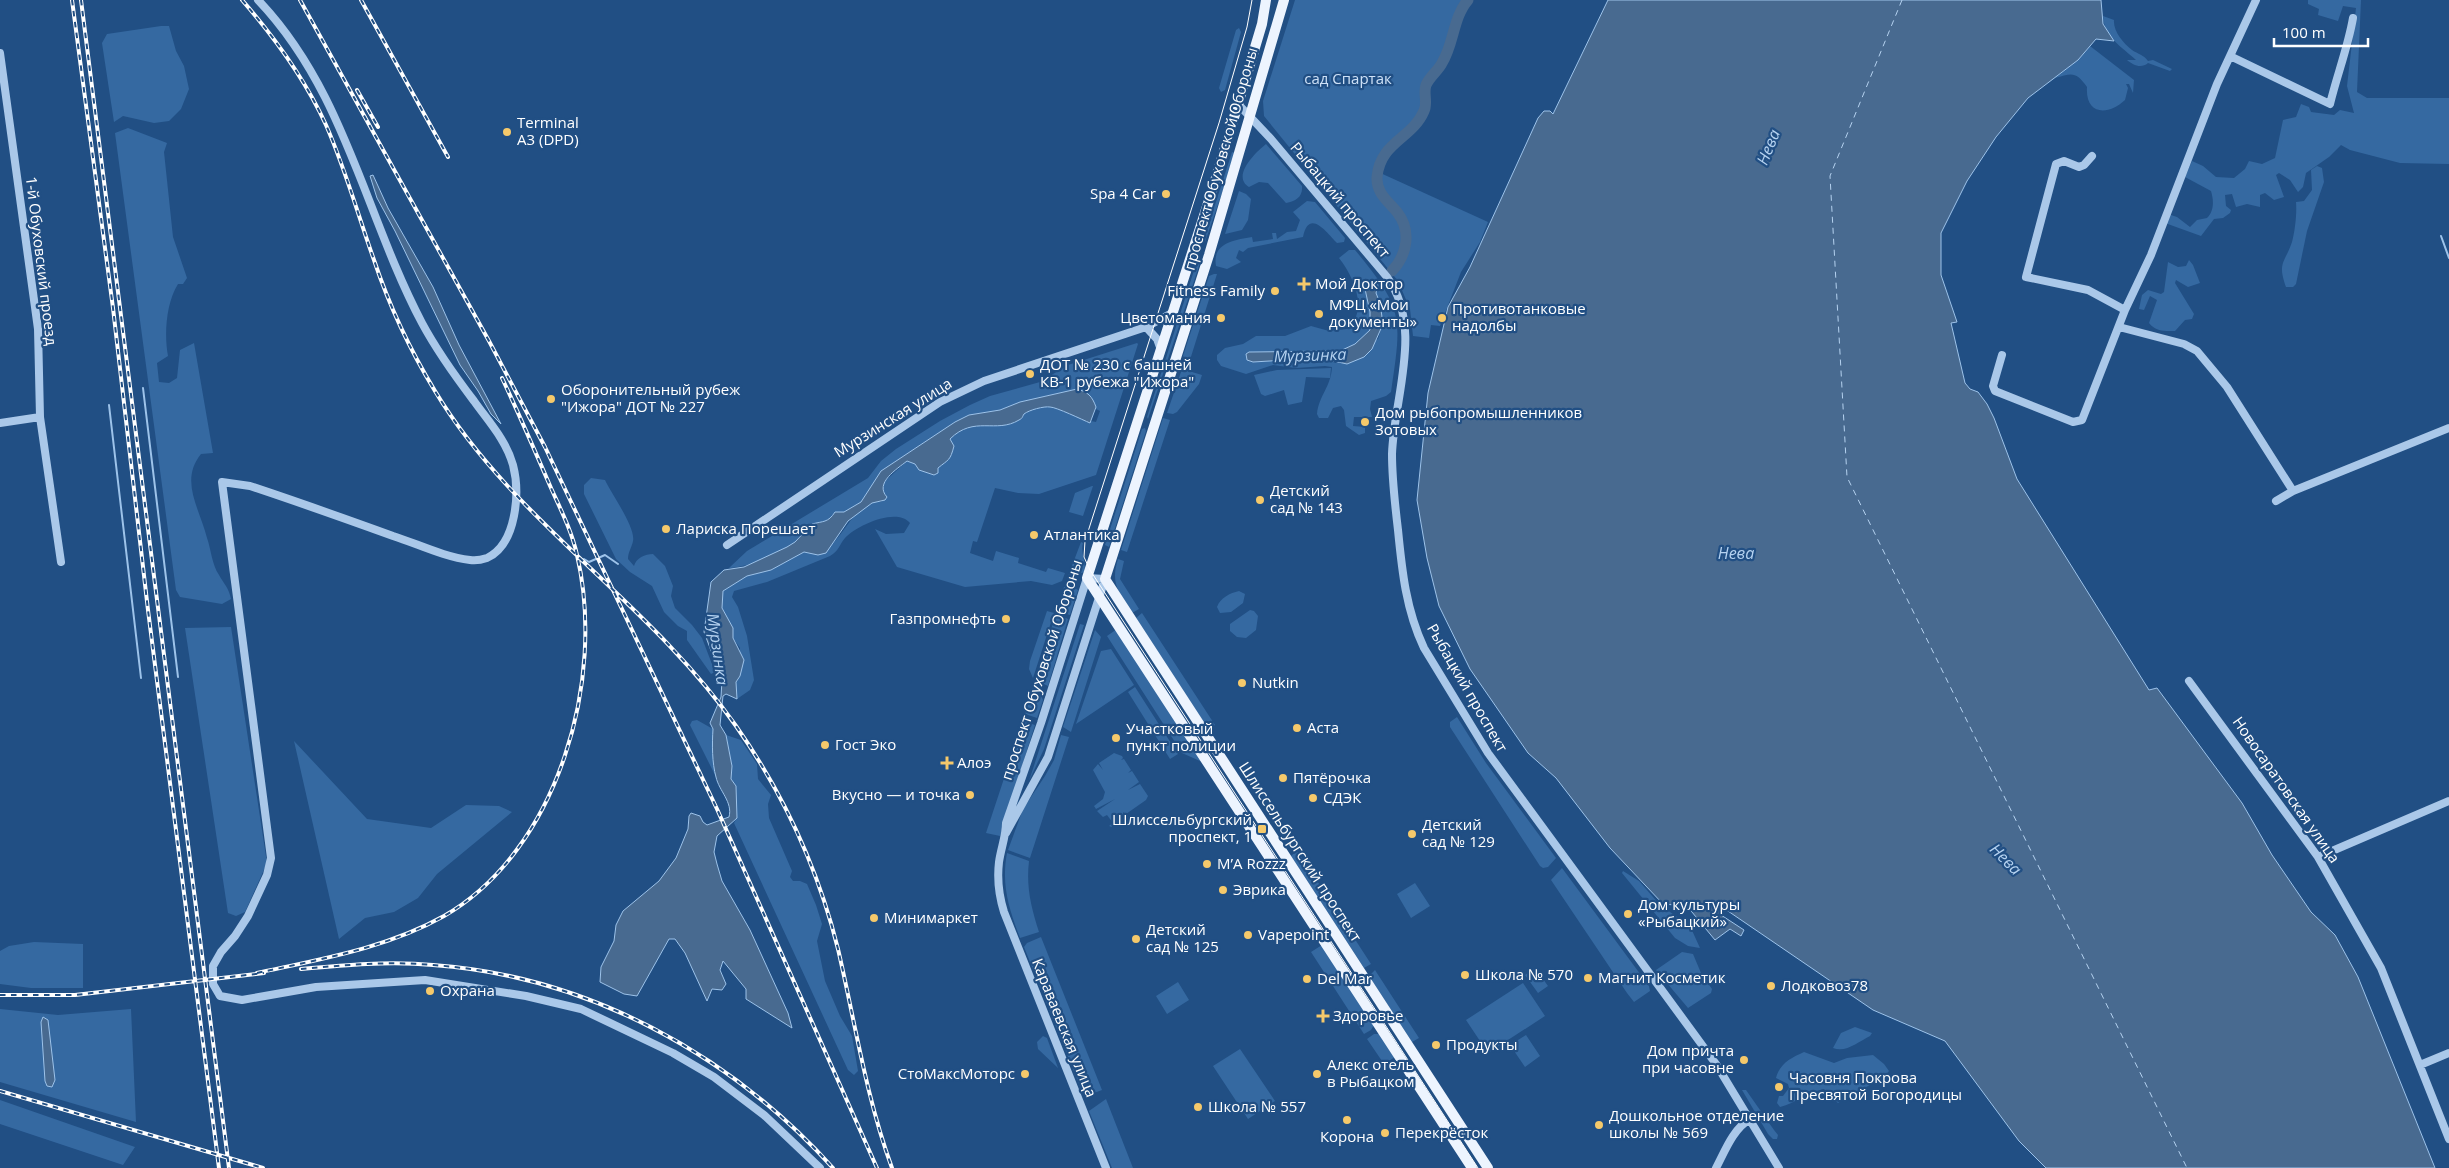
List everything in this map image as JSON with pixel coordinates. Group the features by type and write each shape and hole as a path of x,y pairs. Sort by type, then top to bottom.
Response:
{"main road":[{"name":"проспект Обуховской Обороны","path":"1087,578 1194,250 1262,24 1266,0"},
{"name":"проспект Обуховской Обороны","path":"1105,579 1241,153 1249,116 1284,0"},
{"path":"1194,250 1209,254"},
{"path":"1137,423 1154,428"},
{"name":"Шлиссельбургский проспект","path":"1087,578 1100,595 1472,1168"},
{"name":"Шлиссельбургский проспект","path":"1105,579 1488,1168"}],"street":[{"path":"258,0 302,53 324,91 350,149 403,285 423,324 458,380 504,442 514,467 516,499 509,530 499,548 488,557 471,560 428,548 250,486 222,482 271,858 267,876 248,916 216,960 212,971 215,990 224,997 242,1000 307,988 425,980 526,996 581,1009 673,1053 714,1077 764,1115 820,1168"},
{"path":"2002,355 1993,386 1995,391 2080,422 2125,310 2150,255 2198,130 2256,0"},
{"path":"2230,56 2330,104 2343,55 2349,41 2353,18"},
{"name":"1-й Обуховский проезд","path":"0,54 38,329 40,417 61,562"},
{"name":"Рыбацкий проспект","path":"1238,104 1386,277 1401,302 1406,333 1394,423 1393,486 1406,598 1417,633 1424,648 1488,753 1712,1059 1779,1168"},
{"path":"2092,156 2084,166 2079,168 2064,161 2056,164 2026,278 2088,290 2125,310"},
{"name":"Мурзинская улица","path":"727,545 919,414 954,395 1000,376 1146,327 1173,312"},
{"path":"1146,327 1158,338 1161,350"},
{"path":"2119,327 2184,344 2197,351 2227,387 2293,490"},
{"path":"0,423 40,417"},
{"path":"2276,500 2293,490 2449,428"},
{"path":"1087,578 1105,579"},
{"name":"проспект Обуховской Обороны","path":"1000,897 999,862 1009,813 1042,723 1087,578"},
{"name":"проспект Обуховской Обороны","path":"1006,833 1048,757 1105,579"},
{"name":"Новосаратовская улица","path":"2189,681 2254,766 2318,857 2381,968 2449,1139"},
{"path":"2318,857 2449,801"},
{"name":"Караваевская улица","path":"1000,897 1012,934 1106,1168"},
{"path":"2420,1065 2449,1053"},
{"path":"1716,1168 1736,1130 1741,1124 1750,1119"}],"green space":[{"name":"сад Спартак","path":"1295,0 1463,0 1456,15 1444,55 1427,77 1424,84 1420,114 1388,147 1376,171 1488,222 1480,242 1461,272 1440,326 1431,325 1429,338 1413,336 1410,309 1398,281 1264,116 1263,101"},
{"path":"2308,0 2361,0 2357,92 2367,98 2449,98 2449,164 2400,163 2350,150 2341,145 2329,157 2306,173 2303,187 2298,192 2290,180 2279,173 2276,175 2284,197 2274,200 2265,193 2260,195 2260,207 2247,204 2236,207 2232,194 2225,195 2226,206 2231,210 2230,213 2223,218 2214,219 2201,236 2165,223 2168,214 2177,217 2190,227 2197,220 2207,218 2211,212 2213,202 2211,191 2185,177 2192,161 2203,166 2216,177 2234,178 2245,169 2249,161 2262,164 2275,158 2283,120 2296,117 2301,104 2309,107 2311,112 2334,115 2340,110 2354,113 2347,86 2356,8 2343,6 2338,21 2318,15 2319,9 2308,4"},
{"path":"2103,16 2114,20 2119,36 2132,50 2148,61 2153,60 2172,69 2170,71 2148,63 2143,66 2137,66 2129,62 2127,60 2136,60 2110,36"},
{"path":"169,26 176,51 184,66 189,89 181,109 169,121 154,123 123,116 114,122 102,43 107,34"},
{"path":"1239,28 1241,32 1225,90 1221,92 1219,88 1236,30"},
{"path":"2090,46 2134,80 2133,93 2129,84 2126,84 2128,88 2125,100 2112,109 2099,110 2094,108 2087,96 2087,87 2077,76 2070,74 2055,78 2078,60"},
{"path":"128,128 167,143 164,152 173,237 187,278 183,284 178,284 171,300 166,329 168,356 157,363 159,382 169,383 177,378 180,350 194,343 213,453 201,454 195,464 191,485 215,567 230,595 231,599 222,604 180,597 176,590 115,133"},
{"path":"1266,144 1302,186 1300,196 1296,200 1286,203 1268,183 1259,182 1249,187 1244,182 1244,171 1247,164"},
{"path":"1232,152 1236,153 1205,242 1204,239"},
{"path":"2317,166 2322,168 2324,182 2307,231 2296,284 2293,287 2286,287 2282,267 2293,238 2296,202 2304,201 2312,190 2311,170"},
{"path":"1239,191 1251,199 1248,220 1242,230 1225,234"},
{"path":"1307,201 1315,202 1345,238 1344,242 1337,243 1324,229 1314,223 1306,228 1303,237 1248,248 1243,252 1239,250 1236,258 1241,262 1227,269 1216,266 1217,252 1232,241 1252,237 1253,242 1273,239 1272,233 1276,233 1277,239 1287,232 1296,231 1300,220 1293,212"},
{"path":"1349,250 1355,250 1383,287 1391,301 1397,330 1397,346 1391,392 1386,396 1371,401 1372,417 1354,417 1353,426 1365,427 1365,433 1359,435 1346,426 1344,410 1341,406 1333,408 1328,418 1319,418 1317,414 1320,401 1330,380 1332,367 1296,368 1273,365 1246,374 1221,366 1217,360 1217,355 1225,348 1243,344 1256,336 1285,336 1311,326 1329,331 1347,329 1354,322 1357,313 1357,294 1350,275 1339,258","holes":["1365,289 1376,293 1381,316 1381,328 1378,339 1336,363 1320,358 1253,362 1249,352 1340,351 1355,344 1370,330 1370,312"]},
{"path":"1198,258 1201,260 1148,419 1147,417"},
{"path":"2189,260 2200,283 2188,287 2176,280 2175,283 2194,314 2192,319 2185,320 2175,331 2155,328 2149,323 2157,300 2150,296 2144,310 2139,309 2142,295 2148,290 2161,294 2164,292 2168,262 2178,267 2186,266"},
{"path":"1217,274 1189,363 1183,356 1209,276"},
{"path":"1137,343 1096,475 1039,494 1018,493 995,488 977,542 973,541 970,553 993,561 996,551 1019,558 1018,563 1046,572 1048,568 1065,573 1062,581 1052,585 1031,581 965,587 897,567 875,529 886,534 904,533 910,523 904,519 887,517 867,523 845,538 830,556 767,582 734,591 732,597 738,607 747,636 754,680 750,690 737,699 736,687 740,676 740,648 733,638 733,628 722,608 723,591 747,576 771,570 804,552 817,553 827,548 836,540 860,510 870,503 881,502 886,496 883,493 884,482 907,461 915,464 919,470 938,469 948,452 950,439 959,432 976,426 1002,426 1010,424 1022,418 1026,413 1044,407 1058,409 1090,422 1096,422 1100,411 1077,389 1020,402 1000,410 969,415 955,422 881,471 861,502 844,512 833,514 829,520 809,526 794,543 781,552 753,563 729,568 747,551 868,478 881,461 896,449 940,421 970,405 990,396 1040,382 1068,365"},
{"path":"1331,368 1330,378 1306,377 1302,402 1288,405 1284,390 1265,396 1261,394 1254,375 1277,370"},
{"path":"1182,369 1202,375 1199,384 1177,412 1173,414 1167,413"},
{"path":"1163,418 1170,420 1127,552 1121,550"},
{"path":"1145,428 1146,431 1109,547 1105,545 1142,429"},
{"path":"591,478 605,480 627,519 633,535 628,559 634,566 641,557 653,554 665,566 673,586 671,596 675,608 702,638 715,672 711,674 687,640 687,631 678,626 664,612 652,586 630,572 616,559 584,494 584,485"},
{"path":"1093,486 1083,516 1069,512 1075,493"},
{"path":"1081,542 1083,543 1084,572 1067,579"},
{"path":"1118,559 1124,561 1120,579 1139,609 1132,613 1115,582"},
{"path":"1072,586 1078,590 1070,615 1057,611 1064,587"},
{"path":"1239,591 1245,594 1243,603 1231,612 1220,613 1217,607 1220,601"},
{"path":"1250,610 1254,611 1258,616 1256,630 1246,638 1237,637 1230,631 1230,624"},
{"path":"1047,611 1054,613 1033,678 1029,669 1030,661"},
{"path":"1142,613 1215,725 1208,729 1136,618"},
{"path":"1056,614 1068,619 1048,686 1035,680"},
{"path":"1080,624 1084,625 1044,749 1029,781"},
{"path":"231,627 267,863 245,912 236,916 228,913 185,628"},
{"path":"1117,629 1202,760 1200,761 1182,753 1107,636"},
{"path":"1095,630 1101,637 1071,732 1063,727"},
{"path":"1111,649 1134,685 1076,724 1101,651"},
{"path":"1033,687 1039,692 1043,700 1037,718 1025,714"},
{"path":"1135,687 1178,754 1170,759 1128,692"},
{"path":"1457,717 1486,763 1556,858 1548,867 1543,868 1540,866 1450,727 1450,722"},
{"path":"697,720 713,729 716,777 690,725 692,721"},
{"path":"1023,721 1035,725 1000,836 986,833"},
{"path":"726,735 741,740 757,764 758,779 771,795 768,804 769,818 792,871 790,877 793,881 807,884 816,905 822,924 817,941 825,981 840,1016 852,1036 858,1071 854,1075 848,1070 734,823 737,817 736,786 731,779 732,766"},
{"path":"1061,735 1069,737 1030,858 1008,850 1023,809 1054,760"},
{"path":"294,741 367,819 431,828 466,805 499,806 512,812 437,874 418,898 394,912 365,918 339,939"},
{"path":"1114,753 1122,756 1121,760 1124,759 1131,770 1128,773 1132,771 1139,782 1128,790 1140,784 1148,796 1146,800 1126,814 1123,812 1124,815 1121,817 1118,814 1114,817 1116,823 1112,827 1109,826 1113,823 1107,815 1103,817 1097,811 1115,799 1096,809 1094,806 1103,799 1105,792 1093,770 1098,764 1103,770 1099,763"},
{"path":"1297,850 1371,964 1364,968 1291,856"},
{"path":"1007,853 1029,861 1028,880 1030,897 1039,932 1020,938 1007,897 1005,865"},
{"path":"1562,868 1649,986 1650,991 1634,1002 1551,880"},
{"path":"1623,871 1639,881 1660,905 1690,926 1700,948 1688,946 1675,938 1622,873"},
{"path":"1415,883 1430,906 1411,918 1397,894"},
{"path":"1041,937 1102,1090 1086,1096 1083,1088 1081,1089 1024,947 1027,943"},
{"path":"34,942 83,944 83,988 31,988 0,984 0,951 9,946"},
{"path":"1322,945 1374,1025 1371,1030 1364,1034 1311,952"},
{"path":"1682,952 1693,954 1701,973 1712,989 1711,993 1688,1008 1656,970"},
{"path":"1535,968 1548,986 1538,993 1525,975"},
{"path":"1375,970 1419,1038 1412,1042 1369,976"},
{"path":"1178,982 1189,1000 1167,1014 1156,996"},
{"path":"1523,983 1545,1016 1488,1053 1466,1020"},
{"path":"0,1009 58,1015 131,1009 136,1122 0,1082"},
{"path":"1855,1027 1872,1033 1870,1036 1847,1048 1833,1048 1841,1033"},
{"path":"1374,1034 1380,1034 1395,1057 1384,1064 1367,1039"},
{"path":"1526,1035 1540,1056 1525,1067 1510,1045"},
{"path":"1043,1036 1047,1038 1058,1068 1038,1049 1037,1042"},
{"path":"1240,1049 1275,1101 1248,1119 1213,1066"},
{"path":"1804,1052 1834,1063 1847,1058 1873,1055 1889,1071 1884,1077 1838,1103 1824,1089 1780,1107 1777,1103 1779,1096 1783,1096 1789,1088 1788,1084 1776,1078 1780,1068 1795,1056"},
{"path":"1742,1090 1746,1090 1778,1135 1777,1139 1773,1139 1768,1134"},
{"path":"1106,1099 1133,1168 1112,1168 1089,1111"},
{"path":"0,1100 135,1147 123,1165 0,1124"}],"water":[{"name":"Нева","path":"1608,0 2101,0 2103,24 2114,41 2096,39 2078,60 2028,98 1996,137 1967,181 1941,233 1941,275 1957,322 1951,323 1965,383 1970,389 1978,392 1987,404 2017,479 2149,690 2157,688 2242,803 2272,855 2311,912 2335,935 2358,977 2435,1168 2046,1168 2019,1141 1945,1041 1873,1010 1725,909 1721,915 1744,930 1741,936 1730,929 1715,940 1687,906 1663,904 1610,848 1556,778 1528,753 1470,669 1439,606 1427,558 1417,500 1428,393 1448,307 1470,267 1538,118 1544,111 1550,111 1553,114"},
{"path":"373,175 388,208 433,287 459,345 501,424 491,414 460,365 377,198 370,176"},
{"path":"1374,280 1378,286 1376,293 1380,303 1383,324 1372,349 1364,357 1347,364 1320,358 1253,362 1247,360 1246,354 1249,352 1340,351 1355,344 1370,330 1370,312 1365,289"},
{"path":"1077,389 1089,395 1096,407 1090,423 1058,409 1047,407 1029,411 1022,418 1010,424 1002,426 976,426 959,432 950,439 954,446 949,459 938,468 938,473 934,475 919,470 915,464 907,461 893,472 885,482 883,487 887,497 885,500 872,503 848,521 826,553 818,555 804,552 771,570 747,576 723,591 722,608 733,628 733,638 744,660 740,676 736,682 737,699 726,694 723,696 720,725 726,735 732,766 731,779 736,786 737,818 717,836 714,852 722,881 750,930 788,1013 792,1028 746,999 746,989 723,961 720,970 726,984 722,990 712,989 707,1001 685,953 675,939 669,939 637,996 624,994 600,982 601,967 614,941 616,925 623,911 659,881 676,858 688,829 691,813 700,816 707,825 729,817 729,806 715,772 713,729 710,723 721,697 722,680 704,632 711,582 724,570 744,567 787,547 795,542 812,524 825,521 835,512 844,512 861,502 881,471 955,422 969,415 1000,410 1020,402"},
{"path":"43,1017 48,1020 55,1080 52,1087 47,1086 45,1081 41,1022"}],"waterway":[{"name":"Мурзинка","path":"1392,271 1401,258 1406,243 1406,235 1402,219 1378,188 1379,165 1390,148 1412,128 1424,111 1426,105 1426,85 1446,56 1459,14 1468,0"},
{"path":"2441,236 2449,258"},
{"path":"143,388 178,677"},
{"path":"109,405 141,678"},
{"path":"584,559 589,562 605,555 618,564"}],"ferry route":[{"path":"1902,0 1830,176 1847,477 2187,1168"}],"tram line":[{"path":"1252,0 1247,27 1219,123 1085,541 1084,557 1090,570 1478,1168"}],"railway":[{"path":"72,0 113,308 148,610 219,1168"},
{"path":"81,0 229,1168"},
{"path":"242,0 288,60 318,108 339,158 386,294 409,343 435,391 467,438 503,481 664,640 702,681 736,726 769,778 797,833 830,919 868,1087 892,1168"},
{"path":"300,0 489,341 545,447 717,809 877,1168"},
{"path":"361,0 448,157"},
{"path":"357,90 378,127"},
{"path":"257,973 377,944 422,927 444,916 484,887 517,849 544,805 564,757 578,706 585,654 584,603 577,555 566,521 502,378"},
{"path":"301,969 384,963 433,965 490,972 546,985 600,1004 652,1028 702,1057 749,1090 793,1127 833,1168"},
{"path":"0,995 75,995 264,973"},
{"path":"0,1091 263,1168"}],"place":[{"name":"Terminal A3 (DPD)","path":"507,132"},
{"name":"Spa 4 Car","path":"1166,194"},
{"name":"Мой Доктор","path":"1304,284"},
{"name":"Fitness Family","path":"1275,291"},
{"name":"МФЦ «Мои документы»","path":"1319,314"},
{"name":"Цветомания","path":"1221,318"},
{"name":"Противотанковые надолбы","path":"1442,318"},
{"name":"ДОТ № 230 с башней КВ-1 рубежа \"Ижора\"","path":"1030,374"},
{"name":"Оборонительный рубеж \"Ижора\" ДОТ № 227","path":"551,399"},
{"name":"Дом рыбопромышленников Зотовых","path":"1365,422"},
{"name":"Детский сад № 143","path":"1260,500"},
{"name":"Лариска Порешает","path":"666,529"},
{"name":"Атлантика","path":"1034,535"},
{"name":"Газпромнефть","path":"1006,619"},
{"name":"Nutkin","path":"1242,683"},
{"name":"Аста","path":"1297,728"},
{"name":"Участковый пункт полиции","path":"1116,738"},
{"name":"Гост Эко","path":"825,745"},
{"name":"Алоэ","path":"947,763"},
{"name":"Пятёрочка","path":"1283,778"},
{"name":"Вкусно — и точка","path":"970,795"},
{"name":"СДЭК","path":"1313,798"},
{"name":"Шлиссельбургский проспект, 1","path":"1262,829"},
{"name":"Детский сад № 129","path":"1412,834"},
{"name":"М’А Rozzz","path":"1207,864"},
{"name":"Эврика","path":"1223,890"},
{"name":"Дом культуры «Рыбацкий»","path":"1628,914"},
{"name":"Минимаркет","path":"874,918"},
{"name":"Vapepoint","path":"1248,935"},
{"name":"Детский сад № 125","path":"1136,939"},
{"name":"Школа № 570","path":"1465,975"},
{"name":"Магнит Косметик","path":"1588,978"},
{"name":"Del Mar","path":"1307,979"},
{"name":"Лодковоз78","path":"1771,986"},
{"name":"Охрана","path":"430,991"},
{"name":"Здоровье","path":"1323,1016"},
{"name":"Продукты","path":"1436,1045"},
{"name":"Дом причта при часовне","path":"1744,1060"},
{"name":"СтоМаксМоторс","path":"1025,1074"},
{"name":"Алекс отель в Рыбацком","path":"1317,1074"},
{"name":"Часовня Покрова Пресвятой Богородицы","path":"1779,1087"},
{"name":"Школа № 557","path":"1198,1107"},
{"name":"Корона","path":"1347,1120"},
{"name":"Дошкольное отделение школы № 569","path":"1599,1125"},
{"name":"Перекрёсток","path":"1385,1133"}]}
